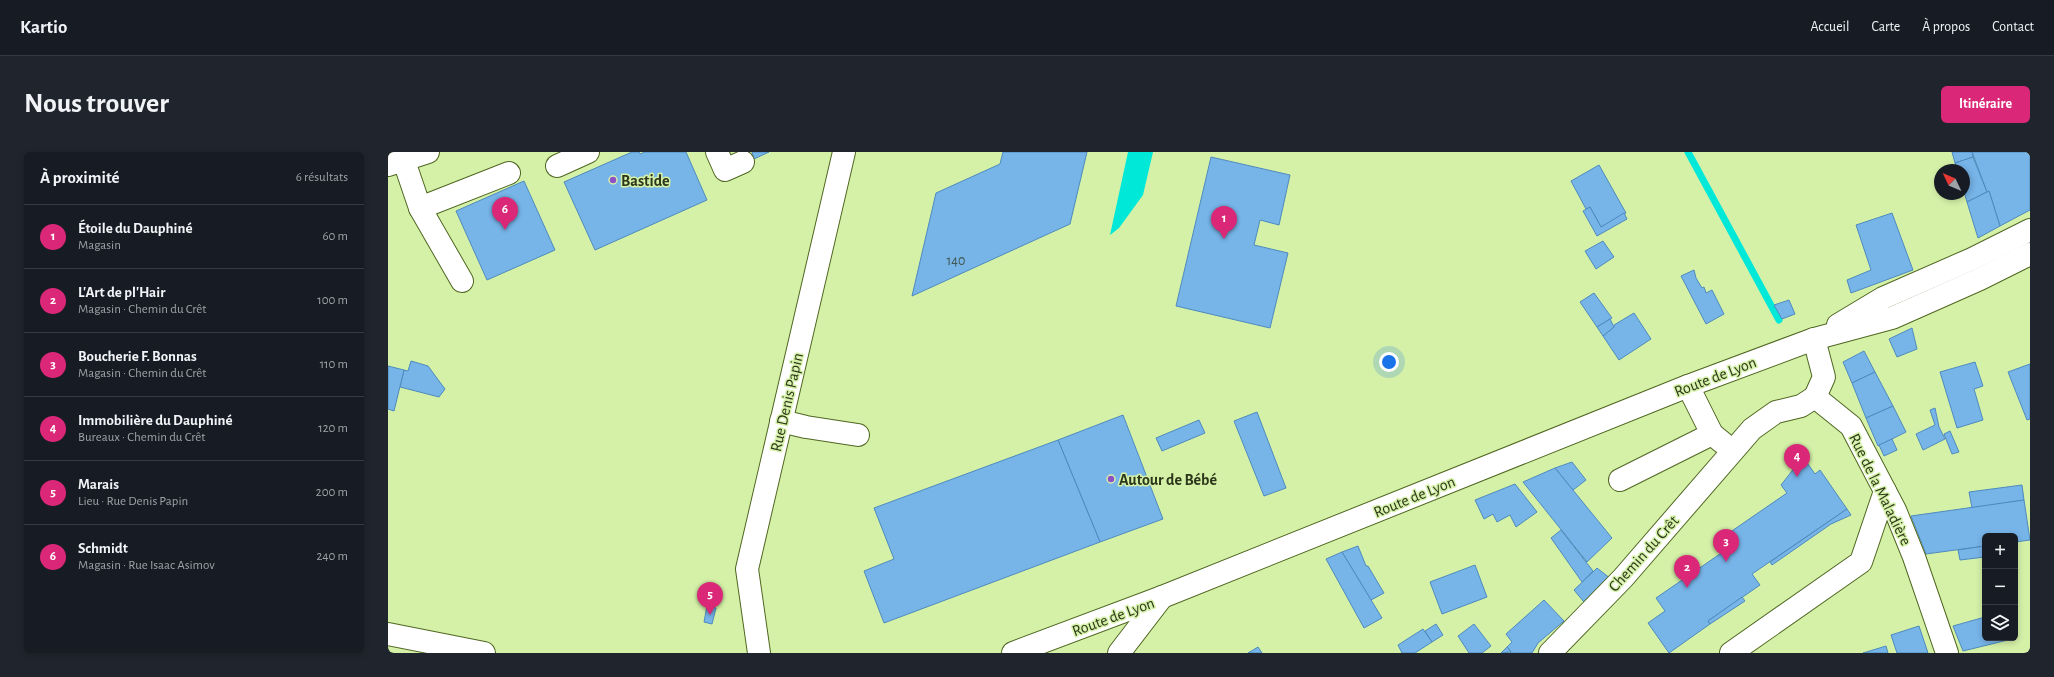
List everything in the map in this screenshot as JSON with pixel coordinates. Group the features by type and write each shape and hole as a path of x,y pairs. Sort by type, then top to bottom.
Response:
{"street":[{"path":"428,152 396,163 462,281"},
{"path":"557,166 588,152"},
{"path":"717,152 725,170 743,162"},
{"name":"Rue Denis Papin","path":"759,653 747,569 844,152"},
{"path":"420,208 510,173"},
{"path":"1814,339 1883,298 1972,259 2030,230"},
{"path":"1814,339 1892,318 1980,279 2030,254"},
{"path":"1814,339 1824,377 1815,397"},
{"name":"Route de Lyon","path":"1013,653 1162,597 1688,386 1814,339"},
{"path":"1688,386 1712,434 1732,450"},
{"name":"Chemin du Crêt","path":"1550,653 1623,578 1732,450 1752,429 1776,412 1801,406 1815,397"},
{"name":"Rue de la Maladière","path":"1815,397 1851,426 1885,491 1914,557 1947,653"},
{"path":"781,421 806,427 858,435"},
{"path":"1620,480 1712,434"},
{"path":"1731,653 1861,562 1885,491"},
{"path":"1119,653 1162,597"},
{"path":"388,634 484,653"}],"water":[{"path":"1128,152 1153,152 1143,195 1119,228 1110,235"}],"building":[{"path":"632,152 639,152 640,154 645,152 686,152 707,200 595,250 564,182"},
{"path":"752,152 769,152 754,159"},
{"path":"1003,152 1087,152 1070,224 912,296 936,193 1000,164"},
{"path":"1952,152 1972,152 1973,157 1955,163"},
{"path":"1972,152 2030,152 2030,210 2000,226 1989,191 1987,192"},
{"path":"1211,157 1290,175 1279,225 1260,220 1254,245 1288,253 1270,328 1176,306"},
{"path":"1973,157 1987,192 1967,202 1966,200 1970,200 1970,164 1955,163"},
{"path":"1599,165 1626,213 1601,227 1590,207 1586,209 1571,181"},
{"path":"524,181 555,250 487,280 456,211"},
{"path":"1989,191 2000,226 1978,238 1967,202"},
{"path":"1590,207 1601,227 1624,213 1627,219 1597,236 1583,211"},
{"path":"1892,213 1913,270 1851,293 1847,280 1871,270 1856,225"},
{"path":"1603,241 1614,257 1596,269 1585,251"},
{"path":"1694,270 1696,278 1702,288 1704,287 1706,293 1712,290 1724,314 1706,324 1681,276"},
{"path":"1594,293 1612,318 1597,327 1580,302"},
{"path":"1789,300 1795,314 1782,319 1774,305"},
{"path":"1634,313 1651,339 1619,360 1603,336 1614,327 1614,325"},
{"path":"1610,319 1614,327 1603,336 1597,327"},
{"path":"1912,328 1917,349 1897,357 1889,339"},
{"path":"1864,351 1875,372 1852,383 1843,362"},
{"path":"411,361 428,366 445,389 439,397 400,387 404,370 408,371"},
{"path":"1975,362 1983,386 1974,389 1983,420 1957,428 1940,372"},
{"path":"2030,364 2030,419 2027,420 2008,372"},
{"path":"388,366 404,370 394,411 388,409"},
{"path":"1875,372 1893,406 1866,418 1852,383"},
{"path":"1893,406 1906,432 1878,446 1866,418"},
{"path":"1935,408 1939,427 1945,439 1923,450 1916,434 1935,425 1930,410"},
{"path":"1257,412 1286,488 1264,496 1234,421"},
{"name":"Autour de Bébé","path":"1123,415 1163,519 1100,542 1058,440"},
{"path":"1199,420 1205,433 1162,451 1156,438"},
{"path":"1950,431 1959,452 1952,454 1944,434"},
{"path":"1892,439 1897,450 1884,456 1879,445"},
{"path":"1058,440 1100,542 884,623 864,571 894,559 874,508"},
{"path":"1803,457 1815,474 1820,470 1847,509 1752,574 1760,585 1708,621 1710,624 1669,653 1648,623 1665,611 1656,598 1733,545 1726,535 1787,493 1781,485"},
{"path":"1572,462 1586,480 1573,490 1555,468"},
{"path":"1555,468 1612,538 1587,562 1523,482"},
{"path":"1515,484 1537,512 1516,527 1510,515 1497,522 1493,514 1484,519 1475,500"},
{"path":"2022,485 2024,500 1972,508 1969,492"},
{"path":"2024,500 2030,540 2018,542 2018,533 1982,533 1982,546 1926,554 1911,516"},
{"path":"1847,509 1851,515 1831,524 1772,565 1770,562"},
{"path":"1561,530 1593,571 1582,582 1551,538"},
{"path":"1358,546 1366,566 1368,566 1384,593 1371,600 1342,552"},
{"path":"1982,546 1982,557 1960,560 1958,550"},
{"path":"1342,552 1382,618 1364,628 1326,559"},
{"path":"1475,565 1487,597 1442,614 1430,582"},
{"path":"1597,568 1611,579 1584,602 1574,590"},
{"path":"1742,597 1745,601 1710,624 1708,621"},
{"path":"1544,600 1564,621 1538,643 1532,653 1510,653 1511,652 1507,647 1512,642 1506,634"},
{"path":"707,606 716,608 712,624 704,622"},
{"path":"1982,618 1982,641 2004,641 1963,651 1953,626"},
{"path":"1436,624 1443,635 1432,642 1425,631"},
{"path":"1474,624 1491,646 1482,653 1469,653 1458,636"},
{"path":"1919,626 1928,653 1897,653 1891,635"},
{"path":"1423,629 1432,642 1415,653 1402,653 1398,645"},
{"path":"1886,646 1888,653 1863,653"},
{"path":"1258,647 1262,653 1248,653"},
{"path":"1507,647 1511,652 1501,653"}],"waterway":[{"path":"1688,152 1779,320"}],"place":[{"name":"Bastide","path":"613,180"},
{"name":"Schmidt","path":"505,230"},
{"name":"Étoile du Dauphiné","path":"1224,239"},
{"name":"Immobilière du Dauphiné","path":"1797,477"},
{"name":"Autour de Bébé","path":"1111,479"},
{"name":"Boucherie F. Bonnas","path":"1726,562"},
{"name":"L'Art de pl'Hair","path":"1687,588"},
{"name":"Marais","path":"710,615"}]}
